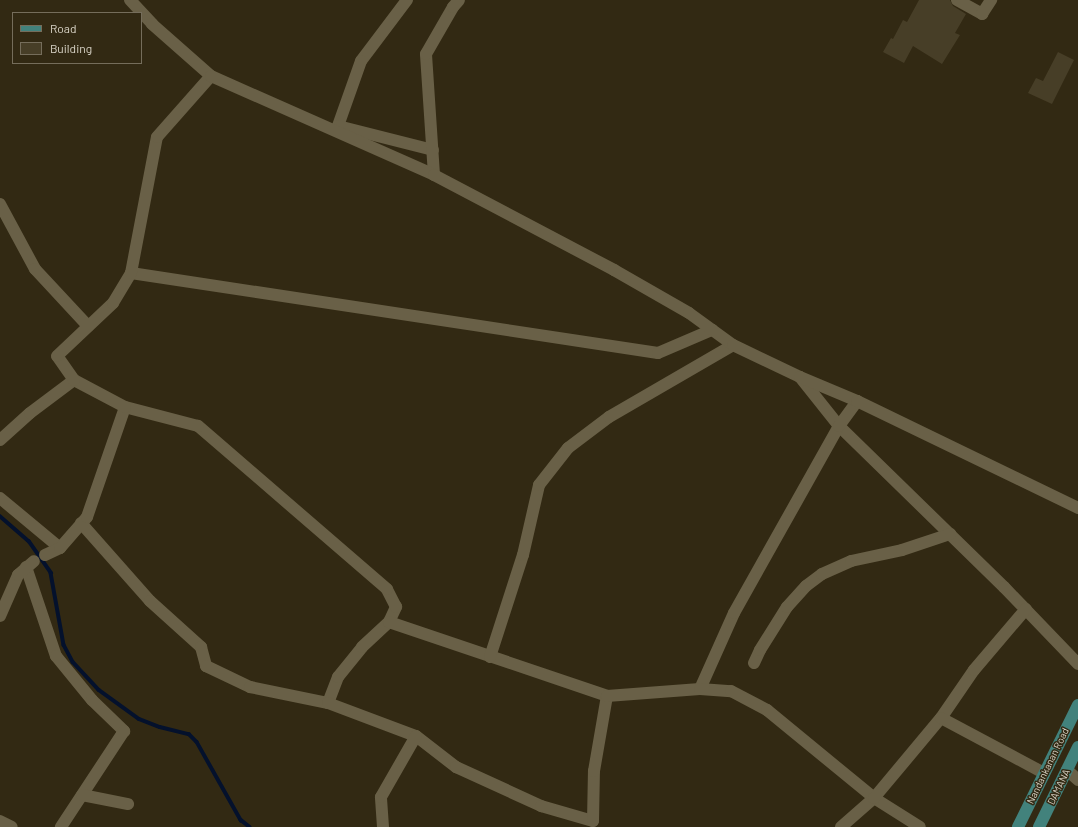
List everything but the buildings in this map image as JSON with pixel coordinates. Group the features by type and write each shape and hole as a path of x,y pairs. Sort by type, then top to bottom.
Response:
{"main road":[{"name":"Nandankanan Road","path":"1018,827 1078,705"},
{"name":"DAMANA","path":"1039,827 1078,747"}],"street":[{"path":"130,0 141,12"},
{"path":"407,0 361,61 338,126 433,150"},
{"path":"434,175 426,54 453,7 460,0"},
{"path":"957,0 982,14 991,0"},
{"path":"142,13 152,24 211,76 434,175 614,270 689,314 733,345 800,377 857,401 1078,508"},
{"path":"211,76 157,137 131,273 113,303 57,356 74,380 125,407 198,426 387,589 396,607 389,622 362,647 338,677 328,704"},
{"path":"0,204 35,269 88,326"},
{"path":"131,273 658,353 712,330"},
{"path":"490,657 523,555 539,485 544,478 568,448 609,417 733,345"},
{"path":"800,377 839,426 1026,609 1078,664"},
{"path":"0,440 30,413 74,380"},
{"path":"700,689 734,613 839,426 857,401"},
{"path":"0,616 18,575 35,561 60,548 87,517 125,407"},
{"path":"0,498 60,548"},
{"path":"81,523 150,601 200,647 206,666 250,687 328,704 416,736 456,767 540,806 593,821 594,771 607,696"},
{"path":"754,663 760,650 787,607 806,586 822,574 850,561 902,550 950,534"},
{"path":"35,561 56,656 92,700 124,731 61,827"},
{"path":"841,827 874,798 941,718 974,670 1026,609"},
{"path":"389,622 607,696 700,689 731,691 767,710 874,798 920,827"},
{"path":"941,718 1044,773"},
{"path":"383,827 382,797 416,736"},
{"path":"1067,770 1078,780"},
{"path":"82,795 128,804"},
{"path":"0,821 12,827"}],"waterway":[{"path":"0,516 29,541 51,573 64,645 73,662 99,690 139,719 160,727 189,734 197,742 241,820 250,827"}]}
